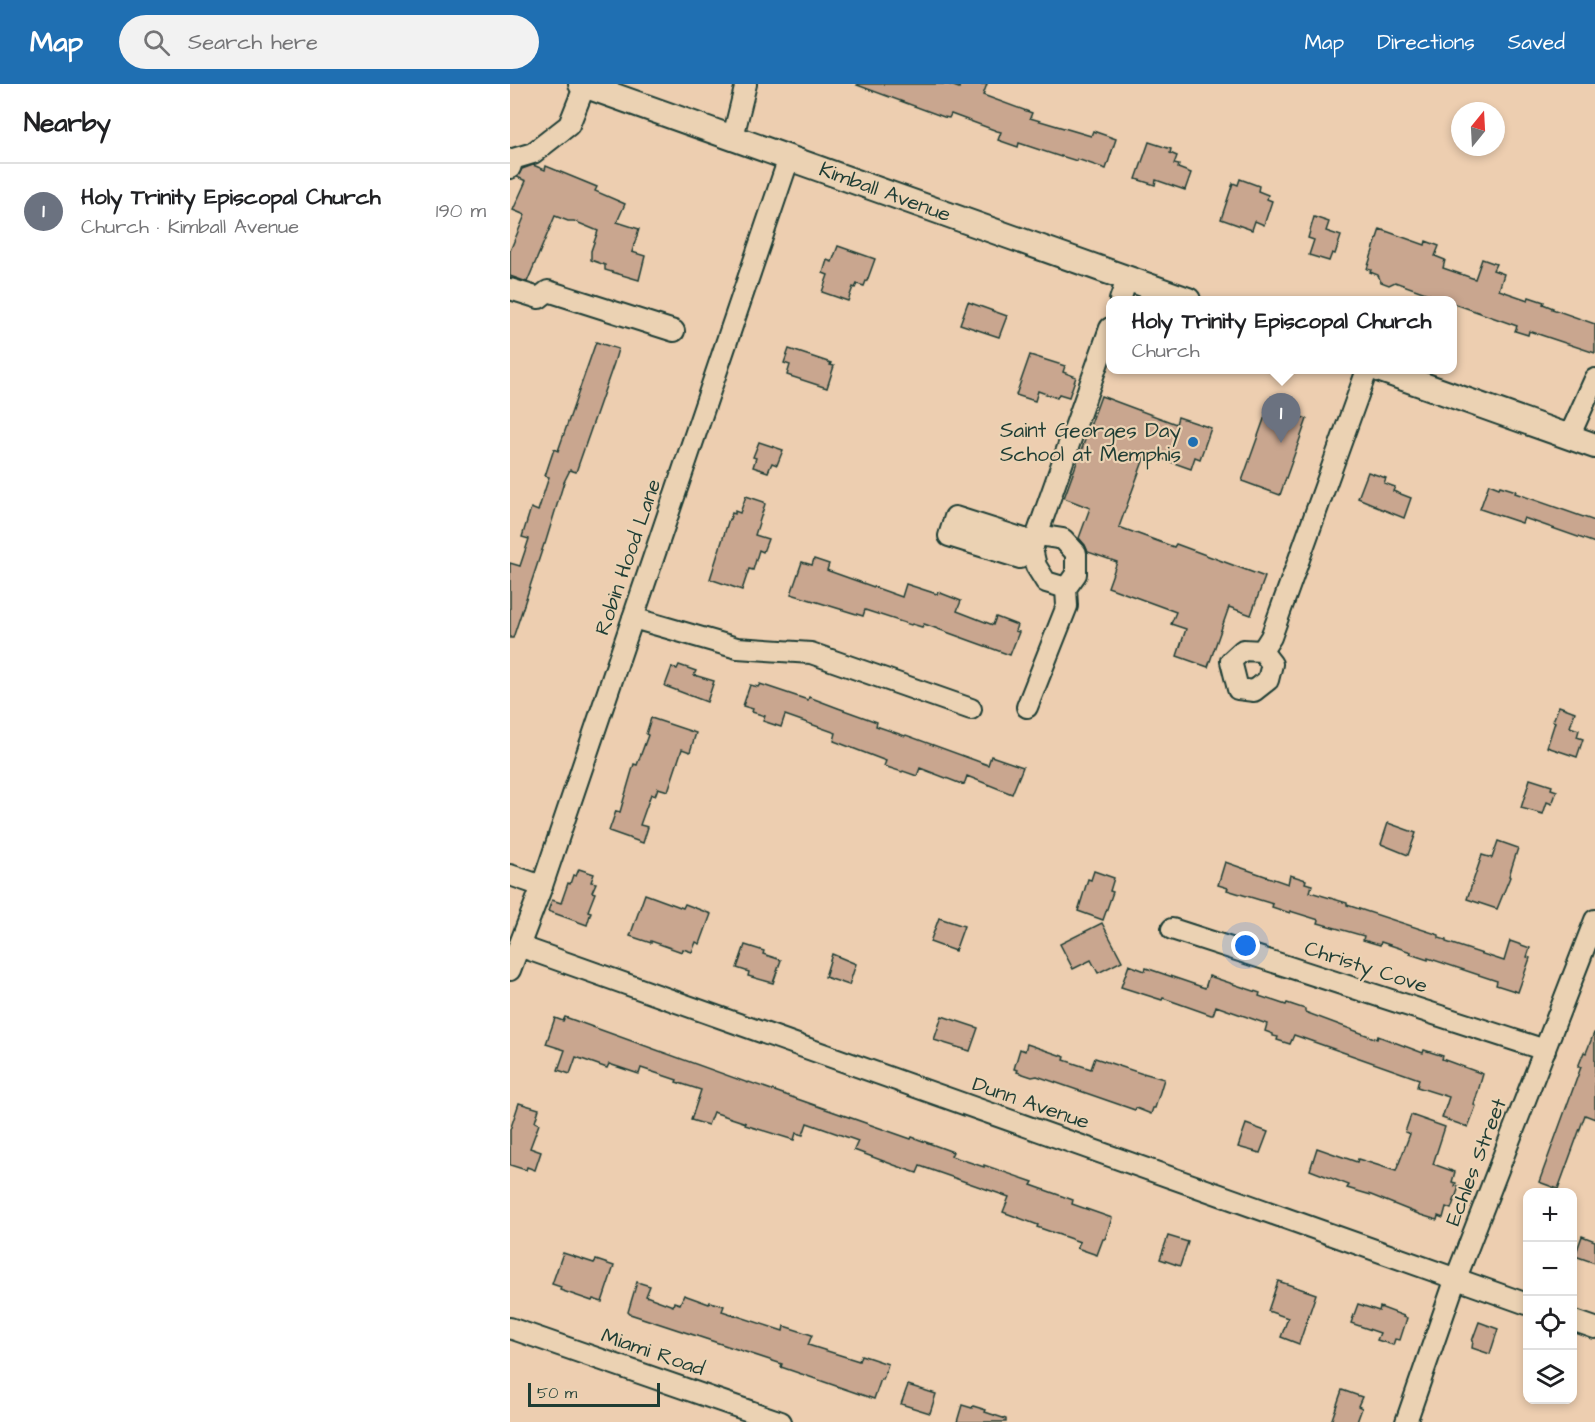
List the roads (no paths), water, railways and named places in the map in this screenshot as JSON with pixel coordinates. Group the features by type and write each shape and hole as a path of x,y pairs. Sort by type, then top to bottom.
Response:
{"main road":[{"name":"Kimball Avenue","path":"583,85 789,158 1123,290 1162,296"},
{"path":"1395,374 1595,446"}],"street":[{"path":"733,137 746,84"},
{"path":"510,168 513,159 533,153 569,125 583,85"},
{"name":"Robin Hood Lane","path":"510,970 542,886 789,158"},
{"path":"510,289 539,298 548,291 674,331"},
{"path":"1066,588 1046,582 1036,566 1035,542 1106,339"},
{"path":"1262,651 1271,637 1365,374"},
{"path":"1569,436 1595,378"},
{"path":"1027,707 1067,606 1066,588 1076,574 1076,553 1063,539 1035,542"},
{"path":"633,618 737,648 811,653 971,709"},
{"path":"510,875 542,886"},
{"name":"Echles Street","path":"1406,1422 1456,1278 1595,922"},
{"name":"Christy Cove","path":"1172,929 1545,1050"},
{"name":"Dunn Avenue","path":"519,946 1523,1303"},
{"path":"1577,1322 1595,1328"},
{"name":"Miami Road","path":"510,1328 781,1422"}],"place":[{"name":"Saint Georges Day School at Memphis","path":"1193,442"},
{"name":"Holy Trinity Episcopal Church","path":"1281,443"}]}
